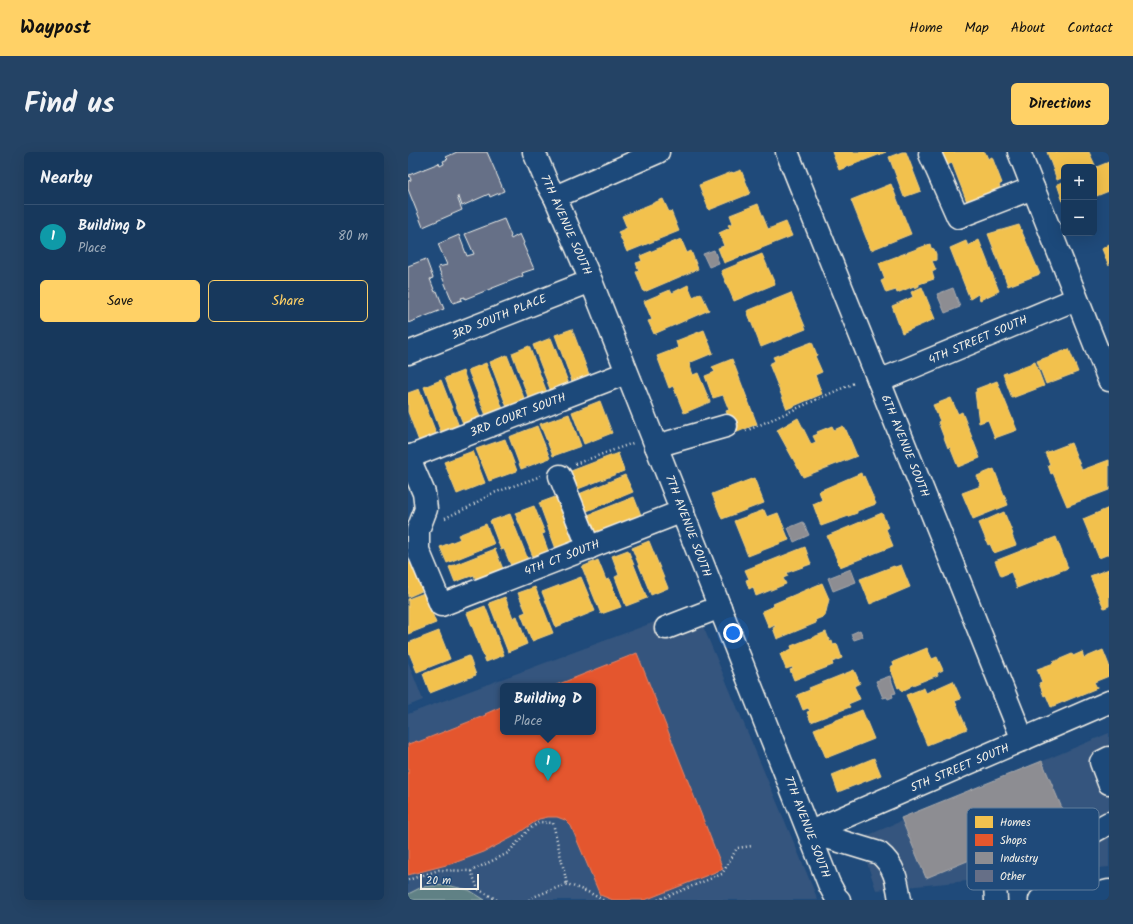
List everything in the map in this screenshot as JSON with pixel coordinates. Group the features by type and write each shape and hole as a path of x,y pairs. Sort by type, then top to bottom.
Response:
{"street":[{"name":"7TH AVENUE SOUTH","path":"534,152 591,280 626,372 683,511 810,832 829,884 839,900"},
{"path":"555,197 658,152"},
{"name":"6TH AVENUE SOUTH","path":"787,152 1023,740"},
{"path":"931,152 930,154 958,217 1033,188"},
{"path":"1019,152 1109,380"},
{"name":"3RD SOUTH PLACE","path":"408,353 591,280"},
{"name":"4TH STREET SOUTH","path":"879,382 1076,299"},
{"name":"3RD COURT SOUTH","path":"408,456 626,372"},
{"path":"656,446 733,430"},
{"name":"4TH CT SOUTH","path":"408,456 424,493 426,509 418,530 418,550 441,605 683,511"},
{"path":"557,473 588,548"},
{"path":"666,628 720,607"},
{"name":"5TH STREET SOUTH","path":"810,832 1109,702"},
{"path":"1109,758 1101,762 1109,783"},
{"path":"1099,829 1109,823"},
{"path":"810,832 879,853 887,859 896,876 900,900"},
{"path":"995,890 996,900"},
{"path":"1040,900 1101,893"}],"path":[{"path":"733,430 854,383"},
{"path":"440,520 467,508 491,494 557,473 635,442"},
{"path":"408,880 439,870 471,871 508,853 529,829 540,822 553,823 567,884"},
{"path":"658,900 722,874 737,848 752,846"},
{"path":"471,871 478,889 497,900"},
{"path":"529,900 533,897 567,884 603,900"}],"shaded area":[{"path":"695,607 818,900 408,900 408,714"},
{"path":"408,662 423,700 408,706"},
{"path":"1109,733 1109,867 1099,868 1099,808 967,808 967,881 876,890 859,839"}],"green space":[{"path":"446,885 469,890 485,900 408,900 408,894 422,887"}],"building: Homes":[{"path":"832,152 886,152 839,170"},
{"path":"906,152 921,191 904,197 889,157"},
{"path":"940,152 985,152 988,159 992,157 1002,183 999,185 1003,194 969,207 952,163 945,166"},
{"path":"1047,152 1089,152 1095,164 1061,164 1061,178 1057,180"},
{"path":"1109,162 1109,191 1097,196 1097,167"},
{"path":"741,170 750,192 749,194 709,210 699,185"},
{"path":"1061,183 1061,196 1057,184"},
{"path":"891,184 911,234 871,250 851,200"},
{"path":"663,199 669,212 671,211 679,231 627,252 618,232 627,228 622,216"},
{"path":"758,204 768,229 786,222 792,236 724,263 718,248 724,246 719,233 730,228 728,225 733,223 730,215"},
{"path":"1019,225 1040,274 1008,286 988,234"},
{"path":"681,239 687,253 691,251 698,269 644,292 636,272 639,271 636,263 642,261 640,256"},
{"path":"979,240 999,291 980,300 978,294 970,299 950,248 966,241 968,246"},
{"path":"930,244 931,248 934,249 936,254 936,260 932,261 936,270 932,272 934,279 919,284 919,286 915,288 914,286 897,293 896,290 886,293 881,281 885,279 879,263"},
{"path":"1109,244 1109,266 1102,249"},
{"path":"762,254 775,284 734,301 721,271"},
{"path":"688,285 693,297 701,293 709,310 654,334 648,321 652,320 644,301 670,290 672,293"},
{"path":"922,287 935,319 902,333 892,306 913,297 911,292"},
{"path":"791,293 806,329 761,347 747,311"},
{"path":"572,329 590,377 573,384 555,335"},
{"path":"704,330 713,353 689,363 693,375 698,373 710,402 684,413 673,386 669,388 657,356 678,348 676,341"},
{"path":"551,338 570,387 552,394 533,345"},
{"path":"812,342 817,355 815,356 822,372 815,375 822,394 787,409 769,364 775,361 773,357"},
{"path":"529,346 548,395 530,402 512,353"},
{"path":"1069,349 1078,372 1046,384 1037,361"},
{"path":"507,355 526,403 508,410 490,362"},
{"path":"732,359 757,424 735,433 726,411 729,410 723,395 713,398 705,376 715,372 712,367"},
{"path":"1035,362 1044,386 1012,398 1003,374"},
{"path":"486,363 504,412 487,418 468,370"},
{"path":"463,371 481,420 464,426 445,378"},
{"path":"441,380 460,429 442,435 424,387"},
{"path":"997,381 1017,430 995,438 988,420 979,423 975,392 977,392 976,389"},
{"path":"419,389 438,438 420,444 408,412 408,393"},
{"path":"951,398 958,414 962,412 980,458 958,467 950,447 948,448 938,422 940,421 933,405"},
{"path":"600,401 612,433 584,444 572,412"},
{"path":"569,414 581,446 553,456 540,424"},
{"path":"798,418 811,444 816,442 813,436 818,434 817,432 832,426 834,430 843,426 857,456 803,477 777,430"},
{"path":"537,426 550,458 521,469 509,437"},
{"path":"505,439 517,471 489,481 476,449"},
{"path":"1071,443 1082,470 1109,460 1109,490 1067,506 1053,473 1051,474 1048,465 1050,464 1045,453"},
{"path":"473,451 485,483 457,494 444,462"},
{"path":"618,453 624,471 578,489 571,471"},
{"path":"994,469 1008,505 973,519 962,493 981,486 977,476"},
{"path":"861,473 862,477 864,476 876,504 857,511 857,513 821,526 813,504 822,500 819,491"},
{"path":"625,475 633,492 587,511 579,494"},
{"path":"754,478 764,503 722,519 712,494"},
{"path":"558,496 571,524 568,527 573,544 556,549 539,503"},
{"path":"634,497 641,515 595,533 588,515"},
{"path":"534,506 545,533 542,534 549,553 534,559 515,513"},
{"path":"1109,508 1109,554 1099,558 1083,519"},
{"path":"764,510 767,517 778,513 789,540 748,556 734,521"},
{"path":"1004,512 1016,545 994,553 990,544 988,545 979,523"},
{"path":"882,513 888,528 886,529 893,546 840,567 827,536"},
{"path":"510,514 529,562 512,568 504,549 501,550 490,521"},
{"path":"486,524 494,544 447,563 440,547 460,539 458,535"},
{"path":"1056,537 1068,568 1017,588 1011,572 1001,576 995,561"},
{"path":"649,541 668,588 651,595 632,548"},
{"path":"805,547 811,564 786,573 788,576 783,578 786,584 756,596 753,587 749,589 746,580 749,579 745,570"},
{"path":"495,549 503,569 476,580 474,575 455,582 449,567"},
{"path":"628,550 647,598 626,606 615,577 619,575 612,556"},
{"path":"598,560 606,580 609,579 621,607 601,614 582,567"},
{"path":"412,561 424,590 408,597 408,563"},
{"path":"901,565 910,587 870,604 860,579 894,566"},
{"path":"1109,569 1109,606 1104,608 1090,576"},
{"path":"581,577 595,611 556,627 542,592"},
{"path":"822,583 829,599 825,616 815,620 816,623 777,639 773,628 775,625 769,628 762,611 774,606 773,604"},
{"path":"535,587 553,633 532,641 521,614 526,612 518,593"},
{"path":"424,593 436,623 408,634 408,599"},
{"path":"505,597 513,618 517,616 527,644 508,652 489,603"},
{"path":"485,606 504,655 486,662 467,613"},
{"path":"439,631 450,659 417,672 408,650 408,643"},
{"path":"826,632 830,642 832,641 833,645 837,644 842,658 832,662 833,665 794,680 790,670 793,669 792,667 786,669 780,654 792,649 791,646"},
{"path":"927,648 932,659 937,657 943,670 937,673 938,675 910,686 902,691 900,687 898,688 890,667 894,665 893,662"},
{"path":"1103,650 1109,665 1109,676 1094,682 1097,688 1051,707 1046,695 1044,696 1039,683 1042,682 1037,669 1072,654 1073,656 1082,652 1084,658"},
{"path":"469,656 476,675 430,693 423,674"},
{"path":"854,670 860,683 854,686 860,699 848,704 850,707 811,722 807,712 810,711 808,708 803,710 797,695 810,690 809,688"},
{"path":"953,681 961,699 955,701 967,729 927,745 906,695 924,688 926,693"},
{"path":"862,710 874,739 826,758 814,729"},
{"path":"874,758 881,775 838,792 832,775"}],"building: Shops":[{"path":"637,653 723,869 645,900 613,900 600,895 571,826 565,820 557,817 548,817 539,819 513,837 484,852 454,863 408,875 408,744 418,742 486,715 485,714 500,707 500,735 596,735 596,683 562,683"}],"building: Industry":[{"path":"714,250 719,263 709,267 703,254"},
{"path":"953,288 960,307 945,313 937,294"},
{"path":"803,522 809,535 794,542 788,528"},
{"path":"851,569 856,582 833,591 828,578"},
{"path":"860,630 863,637 854,640 851,634"},
{"path":"890,676 896,693 892,694 893,697 888,699 887,697 883,698 876,681"},
{"path":"1042,761 1062,808 967,808 967,861 926,878 901,818"}],"building: Other":[{"path":"457,152 487,152 504,191 490,197 489,194 462,206 459,197 457,197 462,210 423,227 408,189 408,181 411,180 409,175 439,163 440,166 444,164 443,161 448,159 446,157"},
{"path":"504,219 511,239 520,234 534,269 522,273 523,276 465,299 465,297 461,298 462,300 453,303 438,267 447,265 438,244 459,235 467,256 474,254 465,234"},
{"path":"426,259 433,278 430,279 435,292 437,291 444,309 408,323 408,266"}],"place":[{"name":"Building D","path":"548,781"}]}
